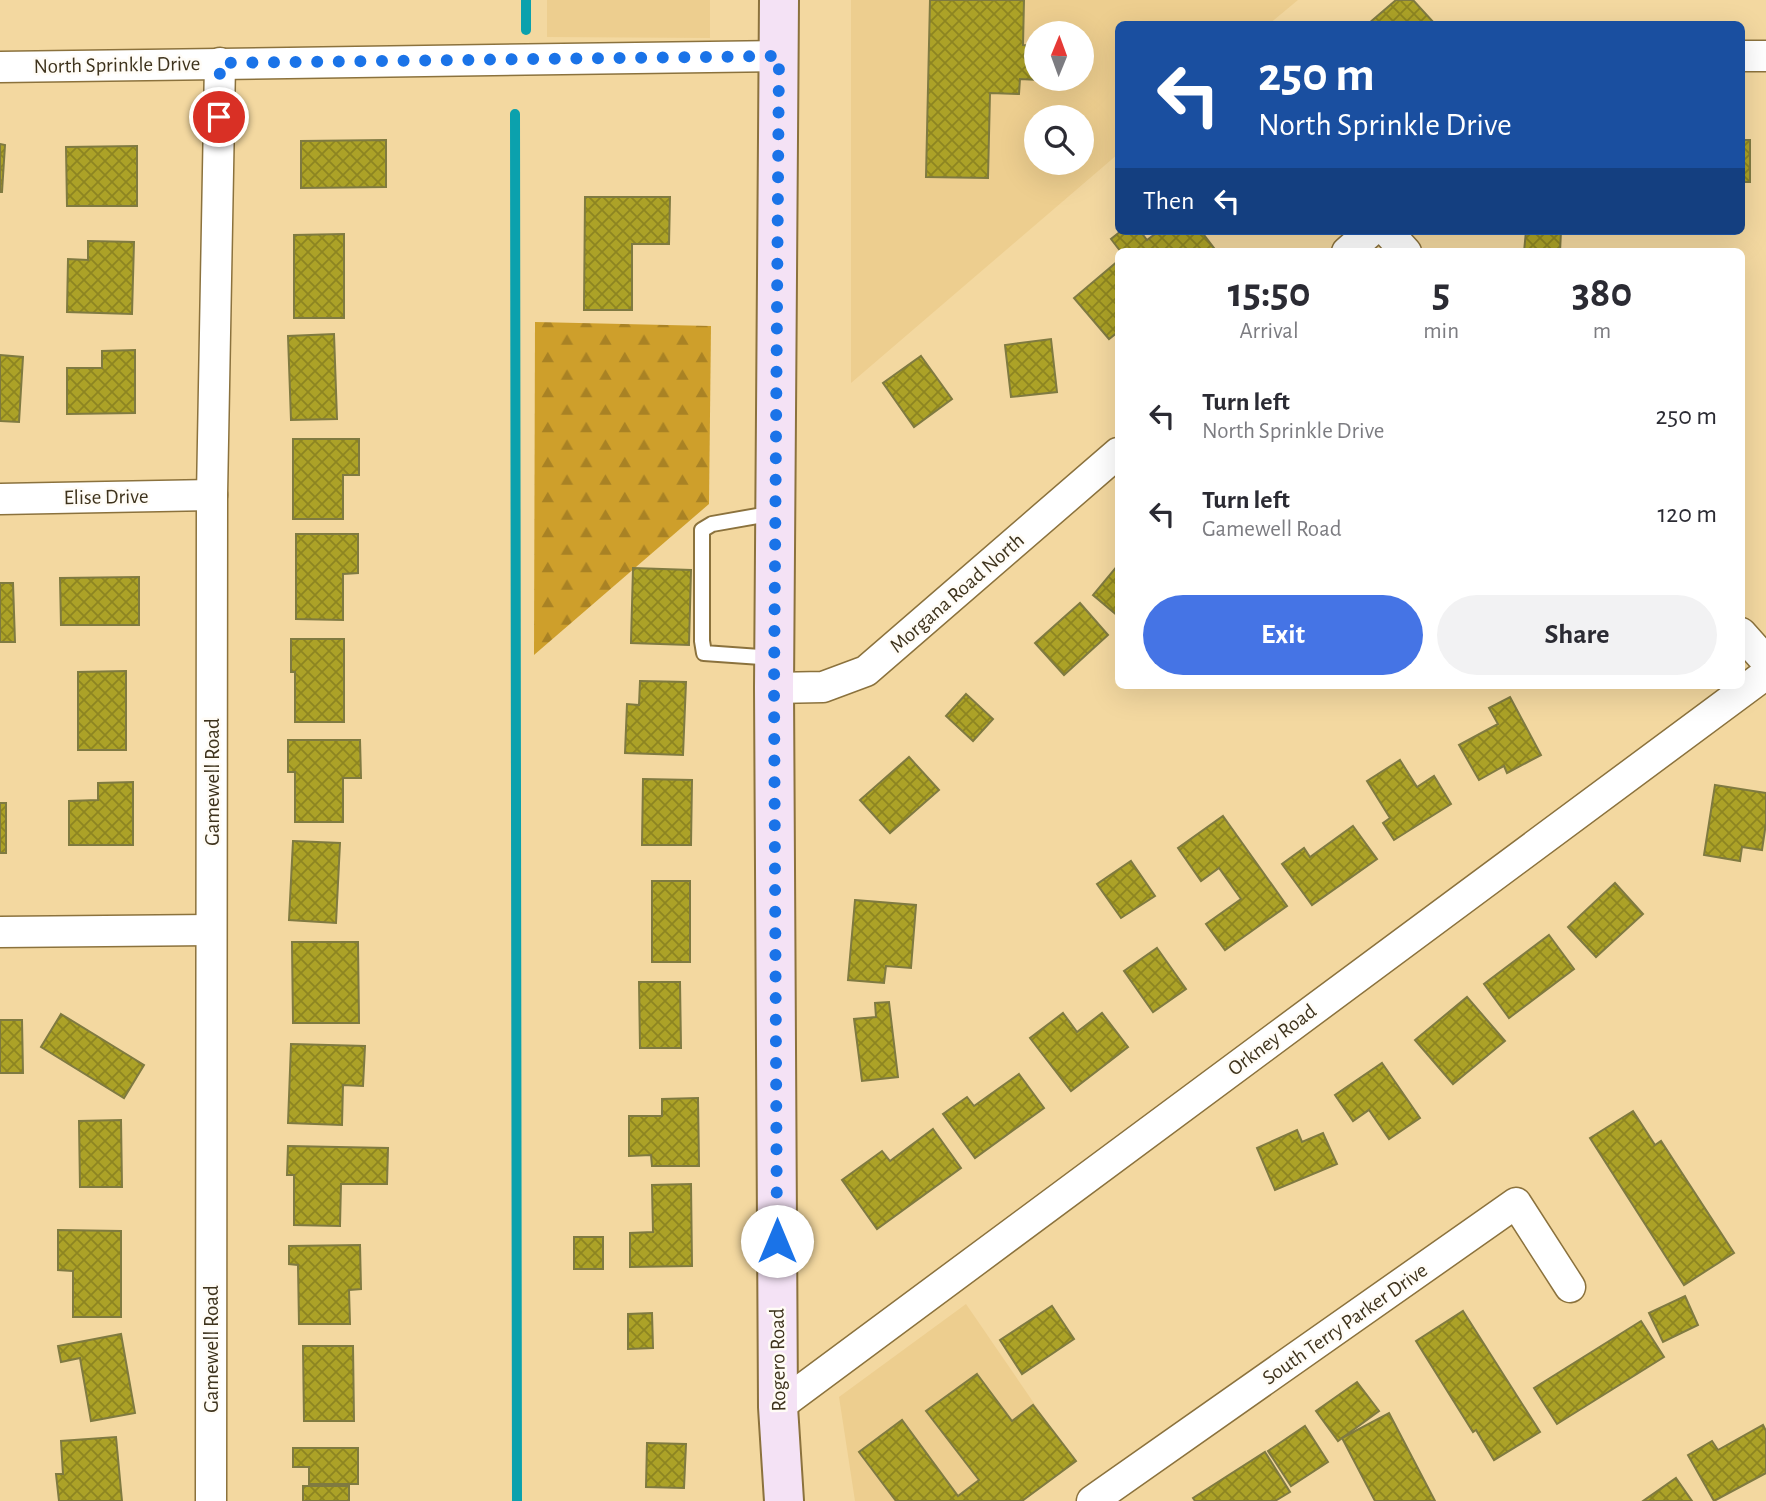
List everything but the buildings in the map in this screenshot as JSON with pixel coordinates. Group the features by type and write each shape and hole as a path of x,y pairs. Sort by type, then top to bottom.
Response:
{"main road":[{"name":"Rogero Road","path":"779,0 774,673 778,1407 784,1501"}],"street":[{"name":"North Sprinkle Drive","path":"0,66 779,56"},
{"path":"1745,56 1766,56"},
{"name":"Gamewell Road","path":"211,1501 212,495 220,63"},
{"path":"1352,248 1367,235"},
{"name":"Morgana Road North","path":"774,673 823,687 866,671 1115,456"},
{"name":"Elise Drive","path":"0,499 212,495"},
{"path":"1745,637 1766,661"},
{"name":"Orkney Road","path":"778,1407 1766,674"},
{"path":"0,932 211,930"},
{"name":"South Terry Parker Drive","path":"1092,1501 1516,1203 1570,1287"}],"lane":[{"path":"774,673 704,653 702,530 712,524 775,512"}],"shaded area":[{"path":"547,0 710,0 710,38 547,37"},
{"path":"851,0 1298,0 1273,21 1115,21 1115,157 1094,175 1094,105 1024,105 1024,175 1094,175 851,383"},
{"path":"966,1304 1075,1463 1023,1501 855,1501 839,1397"}],"green space":[{"path":"535,322 711,326 709,504 534,655"}],"waterway":[{"path":"526,0 526,30"},
{"path":"515,114 517,1501"}],"route":[{"path":"219,117 220,63 779,56 774,688 777,1241"}]}
